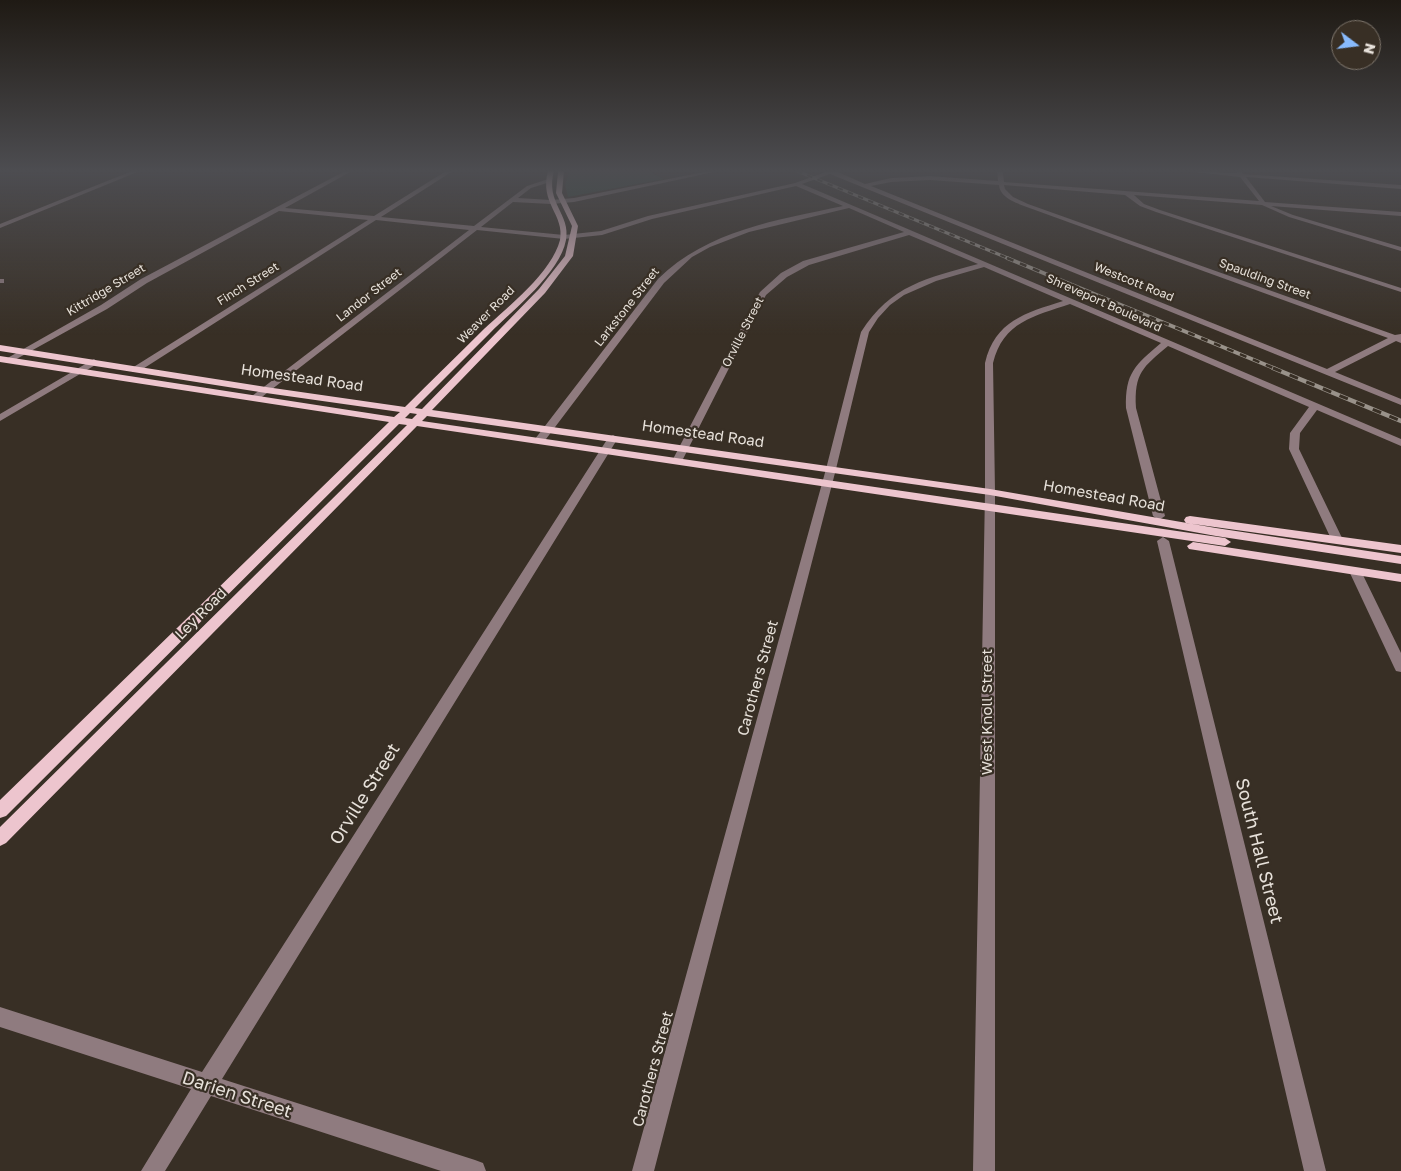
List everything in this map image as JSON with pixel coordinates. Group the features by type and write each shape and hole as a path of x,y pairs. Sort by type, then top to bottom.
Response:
{"main road":[{"path":"564,226 564,237"},
{"path":"574,236 575,226"},
{"name":"Weaver Road","path":"424,412 529,304 565,262 571,250 574,236"},
{"name":"Weaver Road","path":"411,416 554,262 564,237"},
{"path":"517,302 529,304"},
{"name":"Homestead Road","path":"0,348 266,390 539,441 686,448 831,469 989,501 1073,521 1401,569"},
{"name":"Homestead Road","path":"4,360 398,420 411,416"},
{"name":"Homestead Road","path":"424,412 548,430 677,461 826,484 1073,508 1401,560"},
{"name":"Ley Road","path":"0,838 289,548 411,416 424,412"},
{"name":"Ley Road","path":"0,810 398,420"},
{"path":"1073,508 1159,516 1401,549"},
{"path":"1073,521 1163,541 1401,578"},
{"path":"272,543 289,548"},
{"path":"176,637 195,642"},
{"path":"61,750 81,757"}],"street":[{"name":"Kittridge Street","path":"4,360 24,352 104,307 144,281 248,226"},
{"name":"Finch Street","path":"135,370 362,226"},
{"path":"444,226 564,237 602,233"},
{"name":"Landor Street","path":"255,398 479,226"},
{"path":"571,250 584,240 624,226"},
{"name":"Larkstone Street","path":"539,441 661,281 678,264 707,246 728,238 775,226"},
{"name":"Shreveport Boulevard","path":"896,226 1401,443"},
{"name":"Westcott Road","path":"964,226 1401,402"},
{"name":"Spaulding Street","path":"1084,226 1399,337"},
{"path":"1203,226 1401,290"},
{"path":"1323,226 1401,249"},
{"name":"Orville Street","path":"677,461 686,448 763,294 784,275 806,263 911,232"},
{"name":"Carothers Street","path":"643,1171 831,469 865,332 871,320 883,306 905,291 939,278 986,264"},
{"name":"West Knoll Street","path":"984,1171 990,349 1000,334 1010,325 1035,313 1070,301"},
{"path":"1328,372 1399,337"},
{"path":"1159,516 1132,408 1130,392 1131,379 1137,368 1166,343"},
{"path":"0,418 94,362"},
{"path":"1315,406 1295,433 1294,449 1337,540"},
{"name":"Orville Street","path":"152,1171 609,444"},
{"name":"South Hall Street","path":"1163,541 1315,1171"},
{"path":"1355,571 1401,667"},
{"name":"Darien Street","path":"0,1017 475,1171"}],"railway":[{"path":"929,226 1010,259"},
{"path":"1007,258 1276,369"},
{"path":"1273,368 1401,421"}]}
